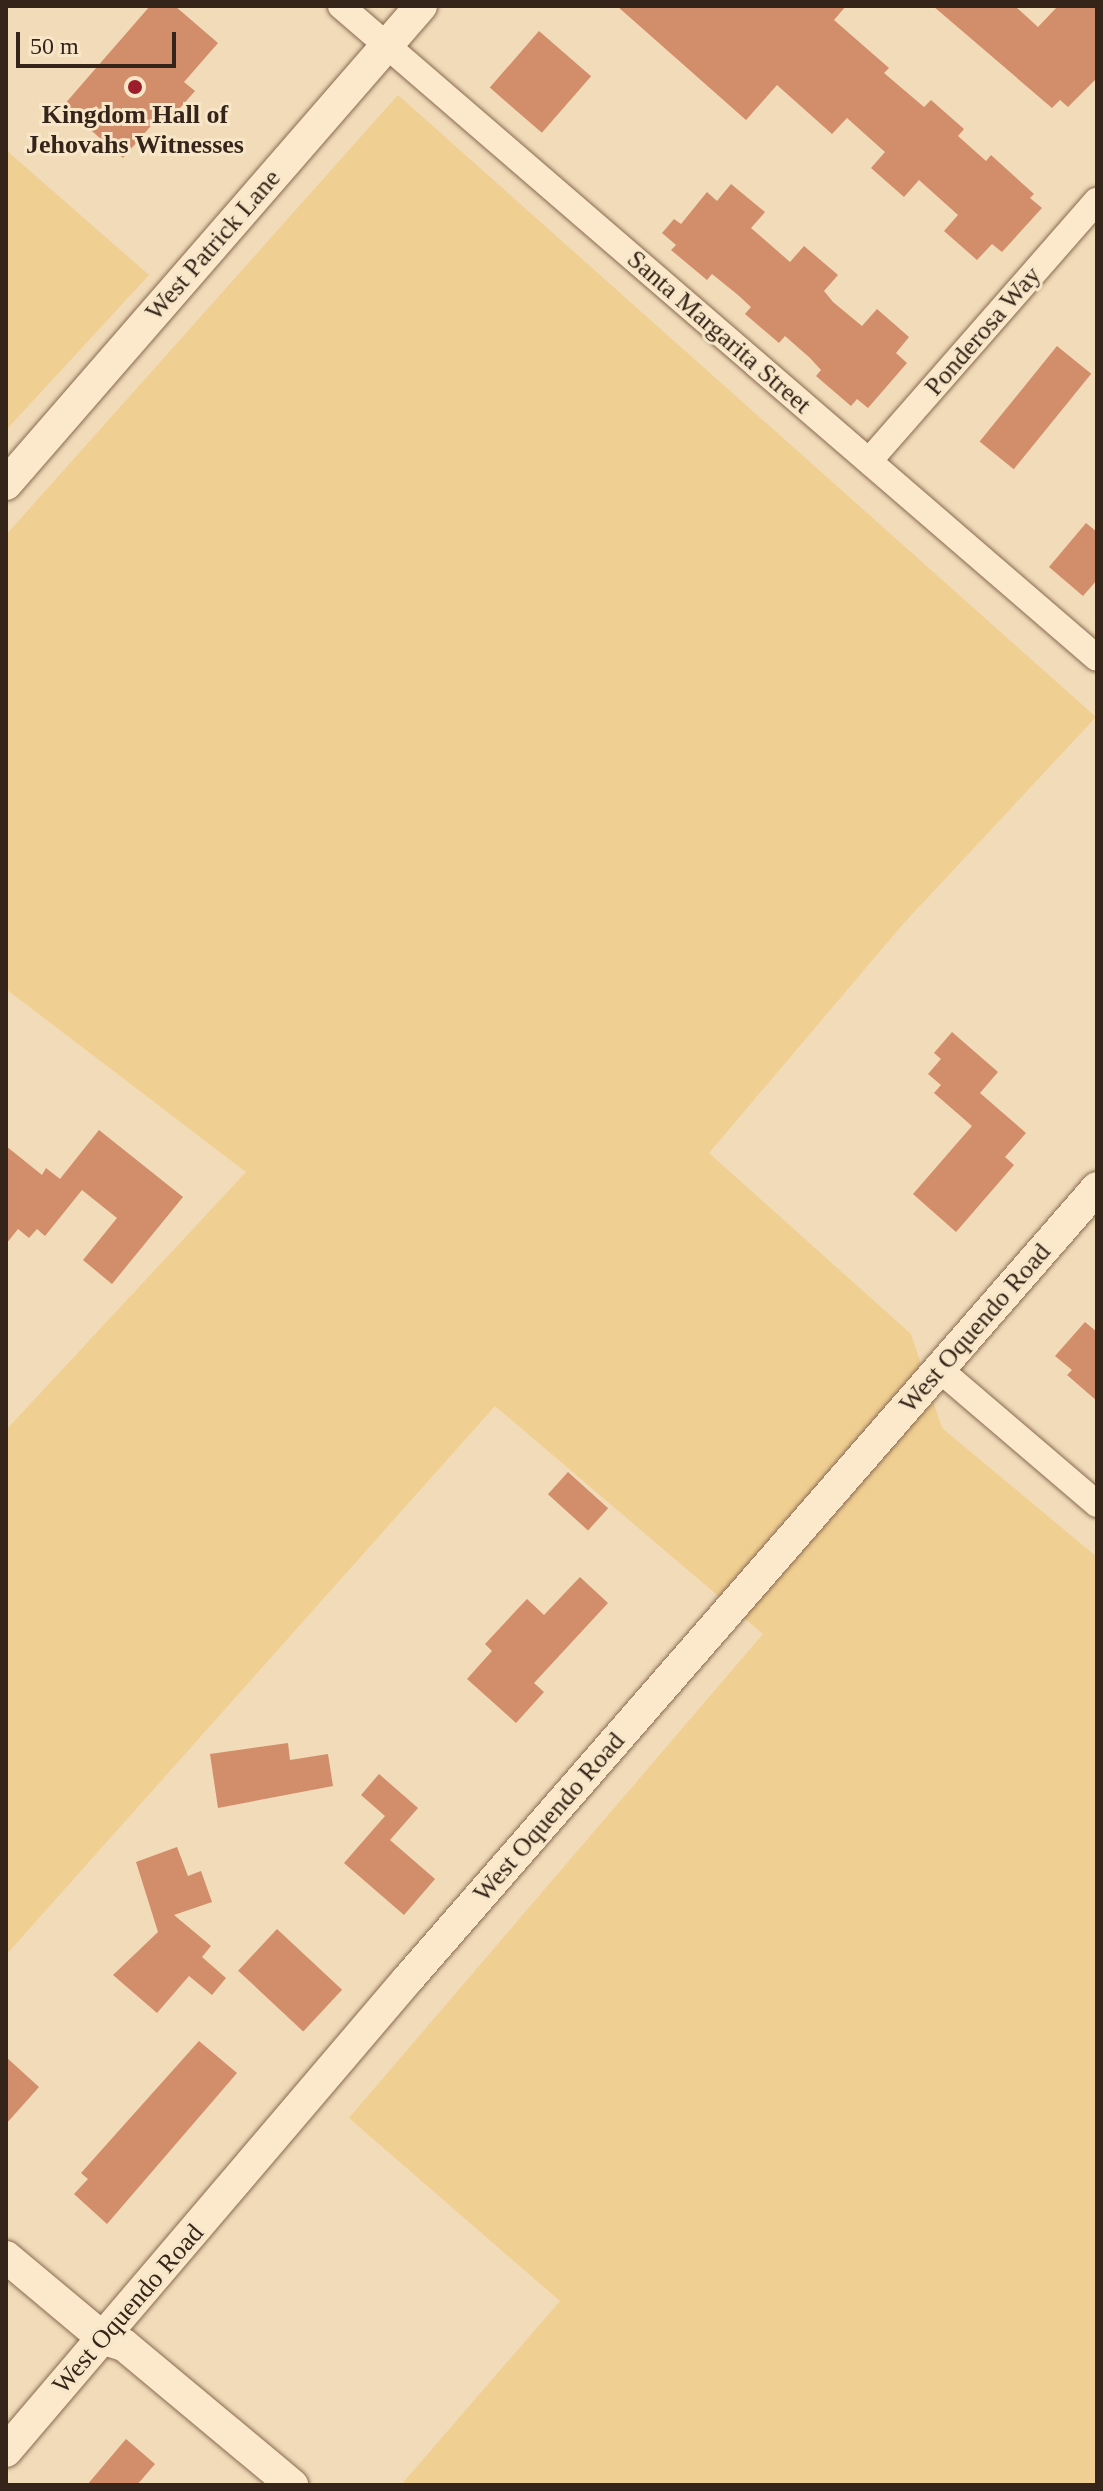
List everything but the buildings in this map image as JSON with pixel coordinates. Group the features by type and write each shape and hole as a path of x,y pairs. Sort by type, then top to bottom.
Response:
{"street":[{"name":"Santa Margarita Street","path":"341,6 1097,658"},
{"name":"West Patrick Lane","path":"6,484 421,6"},
{"name":"Ponderosa Way","path":"869,461 1097,201"},
{"name":"West Oquendo Road","path":"6,2451 408,1979 1097,1188"},
{"path":"939,1369 1097,1504"},
{"path":"6,2257 104,2339 124,2345 292,2485"}],"sand":[{"path":"398,95 1096,717 903,924 709,1153 911,1334 942,1428 1097,1557 1097,2485 401,2485 560,2301 349,2118 763,1634 495,1406 6,1955 6,1430 246,1172 6,989 6,535"},
{"path":"6,150 149,275 6,430"}],"place":[{"name":"Kingdom Hall of Jehovahs Witnesses","path":"135,87"}]}
